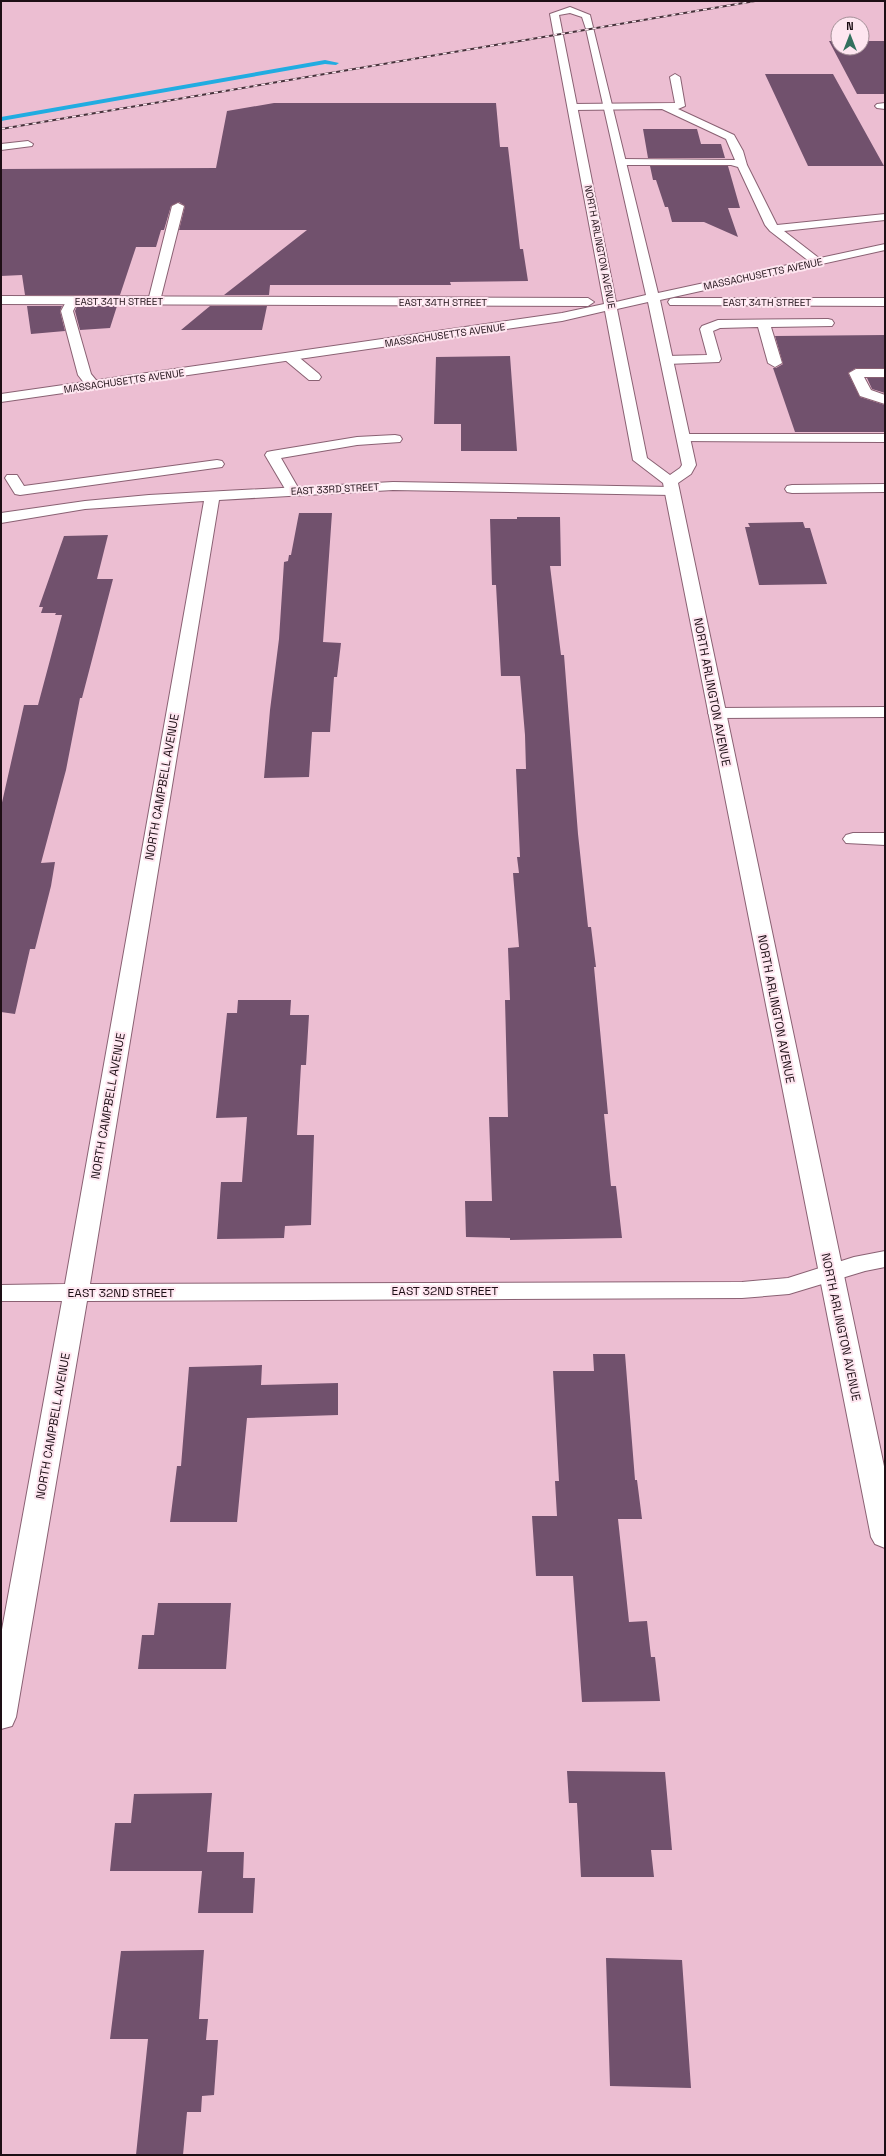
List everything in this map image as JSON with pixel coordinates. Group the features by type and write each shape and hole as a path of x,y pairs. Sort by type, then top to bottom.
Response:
{"main road":[{"name":"NORTH ARLINGTON AVENUE","path":"670,486 689,468 684,438 586,15 568,6 554,14 640,460 670,486 830,1274 885,1536"},
{"path":"573,107 680,106 675,77"},
{"path":"663,106 730,137 738,151 742,165 769,223 774,229 818,262"},
{"path":"1,147 28,144"},
{"path":"621,162 730,162 742,165"},
{"path":"154,301 178,206"},
{"path":"774,229 885,218"},
{"name":"MASSACHUSETTS AVENUE","path":"653,300 885,247"},
{"name":"EAST 34TH STREET","path":"1,300 611,304"},
{"name":"EAST 34TH STREET","path":"631,302 653,300 885,302"},
{"path":"72,301 67,311 85,375 93,385"},
{"path":"430,302 455,316 449,335"},
{"name":"MASSACHUSETTS AVENUE","path":"1,398 449,335 562,317 611,304 631,302"},
{"path":"666,360 714,358 706,329 718,324 828,322"},
{"path":"763,323 775,362"},
{"path":"290,357 314,377"},
{"path":"885,373 856,373 864,393 885,400"},
{"path":"684,438 885,438"},
{"path":"293,491 272,455 357,441 395,439"},
{"path":"12,478 14,492 217,464"},
{"name":"EAST 33RD STREET","path":"1,518 112,502 293,491 421,485 670,486"},
{"path":"792,489 885,488"},
{"name":"NORTH CAMPBELL AVENUE","path":"1,1716 76,1293 212,496"},
{"path":"717,713 885,712"},
{"path":"853,839 885,840"},
{"name":"EAST 32ND STREET","path":"1,1293 742,1290 788,1286 863,1263 885,1260"}],"building":[{"path":"870,41 885,41 885,94 857,94 837,56 870,56"},
{"path":"765,74 833,74 884,166 808,166"},
{"path":"274,103 496,103 500,147 508,147 520,249 523,249 528,281 450,282 451,285 270,285 269,295 224,295 307,230 179,230 185,206 179,202 171,206 164,230 161,230 156,247 136,247 120,295 25,295 22,275 1,276 1,169 216,168 227,111"},
{"path":"643,129 697,129 701,144 721,144 725,158 648,158"},
{"path":"650,166 728,166 740,208 728,208 738,237 704,222 672,222 668,207 665,207 656,180 653,180"},
{"path":"27,306 62,306 60,311 65,331 31,334"},
{"path":"77,306 117,306 110,328 80,330 75,311"},
{"path":"210,306 267,306 262,330 181,330"},
{"path":"885,335 885,368 856,368 848,373 860,397 885,405 885,432 795,432 773,368 783,364 775,336"},
{"path":"510,356 517,451 461,451 461,424 434,424 436,357"},
{"path":"867,378 885,378 885,393 872,389"},
{"path":"299,513 332,513 323,642 341,643 337,677 334,677 330,732 312,732 309,777 264,778 270,710 279,639 284,562 288,561 289,555 291,555"},
{"path":"517,517 560,517 561,566 550,566 561,655 564,655 578,834 588,927 591,927 596,967 594,967 608,1114 604,1114 611,1186 616,1186 622,1238 510,1240 510,1238 466,1237 465,1201 492,1201 489,1117 508,1117 505,1000 510,1000 508,948 519,947 513,873 519,873 517,857 520,857 516,769 526,769 525,735 520,676 501,676 496,585 492,585 490,519 517,519"},
{"path":"803,522 805,528 810,528 827,584 759,585 745,527 750,527 748,523"},
{"path":"108,535 97,579 113,579 82,698 80,698 66,770 41,863 55,862 51,886 35,949 30,949 15,1014 1,1012 1,807 24,705 38,705 62,615 55,615 56,613 41,613 43,607 39,607 64,536"},
{"path":"238,1000 291,1000 290,1015 309,1015 306,1065 301,1065 297,1135 314,1135 311,1225 285,1226 284,1238 217,1239 221,1182 242,1182 247,1117 216,1118 227,1013 237,1013"},
{"path":"593,1354 625,1354 635,1480 637,1480 642,1519 618,1519 629,1622 647,1621 651,1657 655,1657 660,1701 582,1702 573,1576 536,1576 532,1516 557,1516 555,1481 559,1481 553,1371 594,1371"},
{"path":"262,1365 261,1385 338,1383 338,1415 247,1418 237,1522 170,1522 177,1466 181,1466 189,1367"},
{"path":"158,1603 231,1603 226,1669 138,1669 142,1635 154,1635"},
{"path":"567,1771 665,1772 672,1850 651,1850 654,1877 581,1877 577,1803 569,1803"},
{"path":"212,1793 207,1852 244,1852 243,1878 255,1878 253,1913 198,1913 202,1871 110,1871 115,1823 131,1823 134,1794"},
{"path":"204,1950 199,2019 208,2019 206,2040 218,2040 214,2095 202,2096 201,2112 187,2112 183,2155 136,2155 148,2039 110,2039 121,1951"},
{"path":"606,1958 682,1960 691,2088 610,2086"}],"waterway":[{"path":"1,119 325,62 336,63"}],"railway":[{"path":"1,129 755,1"}]}
